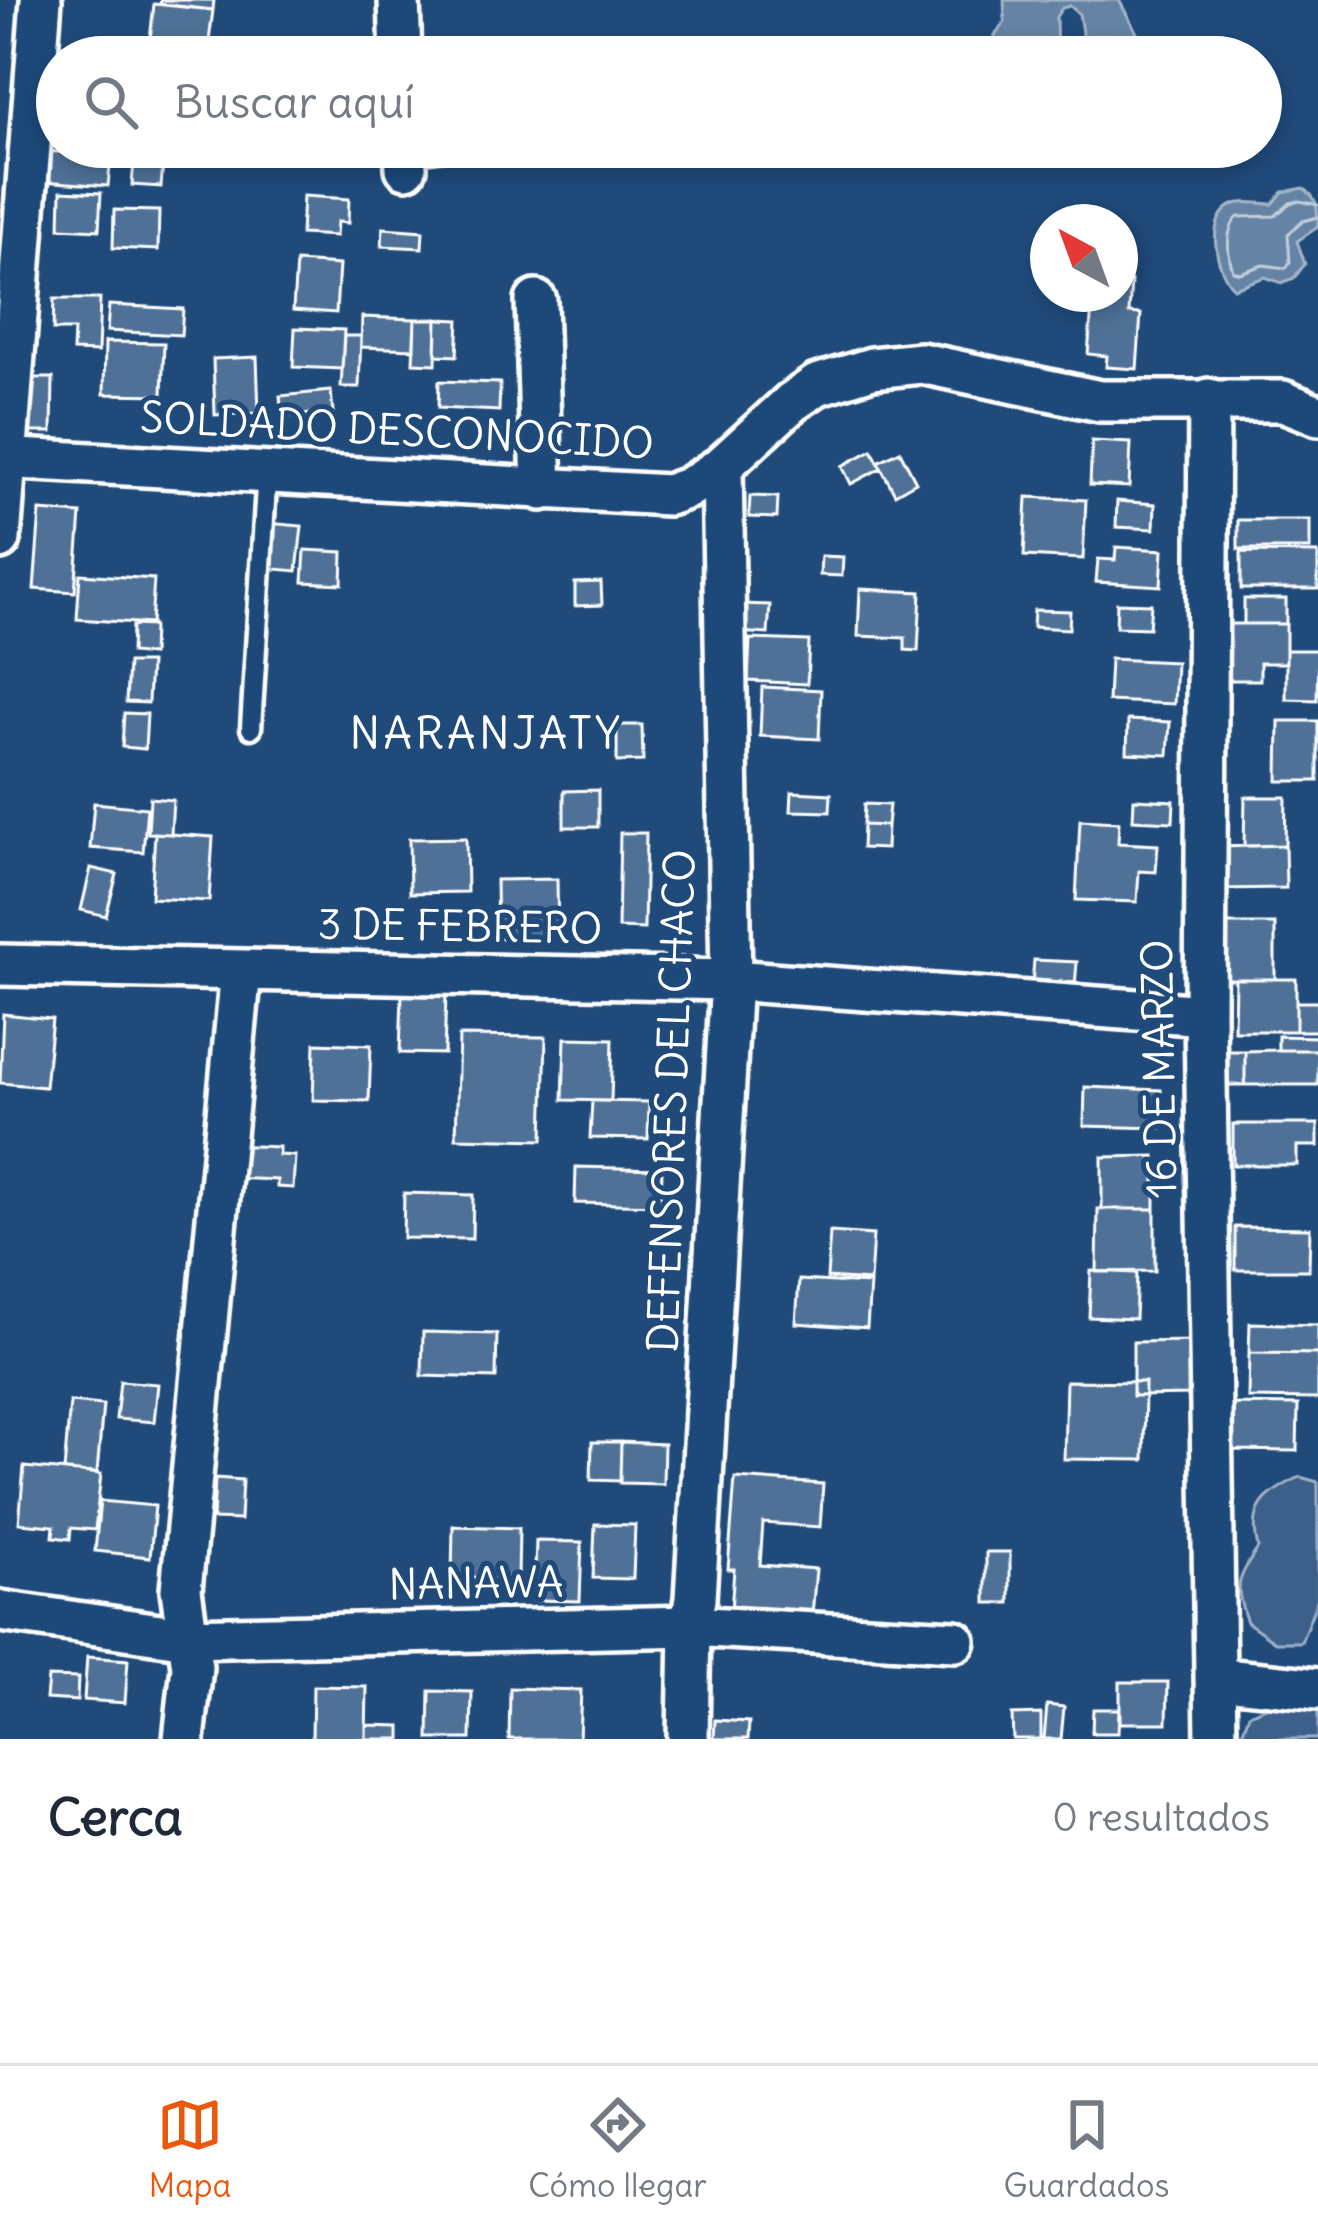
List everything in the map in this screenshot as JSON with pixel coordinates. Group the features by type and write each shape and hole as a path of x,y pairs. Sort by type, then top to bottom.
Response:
{"street":[{"path":"38,36 41,0"},
{"path":"399,0 400,36"},
{"path":"0,538 36,62"},
{"path":"536,301 542,490"},
{"name":"SOLDADO DESCONOCIDO","path":"4,458 668,495 722,466 792,402 818,385 872,368 921,362 1100,401 1283,401 1318,415"},
{"name":"16 DE MARZO","path":"1209,399 1204,1015 1216,1739"},
{"name":"DEFENSORES DEL CHACO","path":"688,1739 690,1627 731,980 722,466"},
{"name":"3 DE FEBRERO","path":"0,964 731,980 1204,1015"},
{"path":"184,1739 192,1667 182,1590 241,970"},
{"name":"NANAWA","path":"0,1611 188,1637 690,1627 955,1641"},
{"path":"1216,1678 1318,1689"}],"lane":[{"path":"250,728 267,470"}],"shaded area":[{"path":"1300,1477 1318,1482 1318,1598 1301,1642 1275,1642 1247,1622 1240,1583 1258,1548 1257,1512 1268,1496"},
{"path":"1297,1694 1318,1694 1318,1739 1240,1739 1249,1714"}],"water":[{"path":"1004,0 1119,0 1138,36 1083,36 1079,14 1070,6 1056,17 1056,36 995,36 1005,21"},
{"path":"1303,188 1314,200 1318,221 1318,227 1297,241 1305,264 1294,278 1282,283 1265,277 1234,288 1222,270 1216,244 1225,210 1239,203 1273,204 1283,192"}],"building":[{"path":"161,0 214,0 213,10 160,4"},
{"path":"154,4 213,10 210,36 150,36"},
{"path":"43,168 110,168 108,186 42,181"},
{"path":"133,168 163,168 161,187 132,185"},
{"path":"61,191 101,193 99,230 60,228"},
{"path":"303,196 349,199 348,223 337,222 336,236 301,234"},
{"path":"114,210 159,211 158,250 113,248"},
{"path":"383,228 423,231 422,248 382,246"},
{"path":"296,262 339,265 336,313 293,310"},
{"path":"54,299 100,299 98,352 73,351 74,330 53,330"},
{"path":"109,305 183,309 181,335 107,331"},
{"path":"1092,312 1141,314 1137,369 1106,367 1107,356 1088,354"},
{"path":"362,317 415,319 414,349 361,347"},
{"path":"415,319 437,319 436,364 413,363"},
{"path":"437,319 459,320 457,356 436,355"},
{"path":"295,328 344,330 342,369 293,367"},
{"path":"344,336 361,336 359,387 341,387"},
{"path":"105,342 164,343 162,395 104,394"},
{"path":"257,357 259,413 215,415 213,359"},
{"path":"19,378 53,378 52,432 18,432"},
{"path":"439,381 500,383 499,411 438,408"},
{"path":"331,391 333,412 282,417 280,396"},
{"path":"1092,441 1131,443 1129,487 1090,485"},
{"path":"872,450 881,468 851,484 842,466"},
{"path":"900,451 916,482 895,494 878,462"},
{"path":"750,496 778,497 777,518 749,517"},
{"path":"1027,497 1086,500 1083,559 1024,556"},
{"path":"1117,501 1155,504 1154,529 1116,527"},
{"path":"40,511 81,514 75,592 34,589"},
{"path":"1238,520 1310,520 1310,549 1238,549"},
{"path":"267,523 302,526 297,571 263,568"},
{"path":"1116,547 1163,550 1161,586 1096,582 1098,559 1115,560"},
{"path":"305,550 343,552 342,584 303,582"},
{"path":"1241,552 1318,553 1318,589 1241,589"},
{"path":"821,556 843,557 842,576 820,575"},
{"path":"80,574 154,579 151,624 77,619"},
{"path":"601,582 602,605 575,606 575,583"},
{"path":"860,589 921,592 918,651 905,650 905,638 858,636"},
{"path":"1244,599 1286,599 1286,624 1244,624"},
{"path":"1117,603 1151,604 1149,628 1116,627"},
{"path":"737,604 770,605 768,634 736,632"},
{"path":"1034,610 1070,611 1069,629 1033,627"},
{"path":"1225,624 1286,624 1286,663 1260,663 1260,680 1225,680"},
{"path":"132,625 153,626 152,655 131,653"},
{"path":"750,639 809,641 807,684 748,681"},
{"path":"1286,650 1318,650 1317,700 1286,699"},
{"path":"1110,659 1176,662 1174,704 1108,701"},
{"path":"128,663 150,663 148,703 126,702"},
{"path":"762,687 821,690 819,739 760,736"},
{"path":"124,713 147,714 145,749 122,747"},
{"path":"1128,720 1170,722 1168,755 1127,753"},
{"path":"1279,721 1318,721 1318,781 1278,781"},
{"path":"617,725 642,725 643,761 617,762"},
{"path":"598,790 598,827 564,827 564,791"},
{"path":"792,792 831,794 830,812 791,811"},
{"path":"1245,797 1286,797 1285,845 1244,846"},
{"path":"150,798 173,800 171,834 148,833"},
{"path":"1134,799 1174,801 1173,822 1133,820"},
{"path":"94,803 147,808 143,852 90,848"},
{"path":"864,804 889,805 887,826 863,825"},
{"path":"1080,820 1119,822 1118,843 1158,845 1156,872 1139,871 1137,902 1076,900"},
{"path":"863,825 887,826 886,849 862,848"},
{"path":"155,833 213,837 209,901 151,898"},
{"path":"620,833 646,833 644,929 618,928"},
{"path":"466,838 467,892 410,893 409,839"},
{"path":"1285,845 1286,888 1221,889 1220,847"},
{"path":"91,868 117,874 106,916 81,910"},
{"path":"557,879 558,937 497,938 496,880"},
{"path":"1225,924 1275,924 1275,979 1225,979"},
{"path":"1034,960 1077,962 1075,987 1032,985"},
{"path":"1235,979 1296,979 1296,1031 1234,1031"},
{"path":"402,995 446,996 444,1054 400,1053"},
{"path":"1296,1002 1318,1002 1318,1031 1296,1031"},
{"path":"3,1014 52,1019 45,1087 0,1083"},
{"path":"459,1036 546,1037 543,1140 456,1138"},
{"path":"1278,1036 1318,1037 1318,1050 1278,1050"},
{"path":"565,1038 613,1039 611,1101 563,1100"},
{"path":"315,1043 371,1045 369,1101 313,1100"},
{"path":"1318,1050 1318,1085 1245,1085 1245,1051"},
{"path":"1217,1051 1245,1051 1245,1085 1217,1085"},
{"path":"1085,1087 1161,1090 1160,1128 1084,1126"},
{"path":"592,1101 649,1102 648,1139 590,1138"},
{"path":"1233,1124 1318,1124 1318,1146 1297,1146 1297,1165 1233,1165"},
{"path":"231,1145 279,1147 279,1155 295,1156 293,1188 277,1187 277,1180 229,1178"},
{"path":"1155,1156 1155,1209 1102,1209 1102,1157"},
{"path":"576,1167 662,1169 661,1205 575,1203"},
{"path":"404,1193 473,1195 472,1239 403,1238"},
{"path":"1098,1209 1155,1209 1155,1271 1097,1272"},
{"path":"1235,1227 1310,1228 1309,1270 1235,1270"},
{"path":"830,1232 873,1235 870,1281 827,1278"},
{"path":"1091,1271 1137,1273 1135,1319 1089,1317"},
{"path":"799,1280 870,1284 867,1328 796,1323"},
{"path":"1250,1323 1318,1325 1318,1354 1249,1353"},
{"path":"423,1332 497,1334 496,1378 422,1376"},
{"path":"1195,1341 1195,1395 1133,1396 1133,1342"},
{"path":"1249,1353 1318,1354 1318,1399 1248,1398"},
{"path":"120,1381 158,1384 154,1422 116,1419"},
{"path":"1066,1381 1145,1382 1144,1460 1064,1459"},
{"path":"70,1402 103,1405 97,1473 64,1471"},
{"path":"1226,1404 1298,1405 1297,1451 1225,1450"},
{"path":"592,1442 621,1442 620,1481 591,1480"},
{"path":"621,1442 664,1444 663,1484 620,1483"},
{"path":"24,1467 101,1474 95,1530 71,1528 70,1539 53,1537 54,1526 19,1523"},
{"path":"215,1478 242,1480 240,1520 213,1519"},
{"path":"735,1478 823,1484 820,1527 763,1523 760,1565 816,1569 812,1616 731,1610 734,1569 728,1569"},
{"path":"100,1501 155,1506 150,1557 95,1551"},
{"path":"595,1524 635,1525 633,1579 593,1578"},
{"path":"453,1526 519,1528 518,1579 452,1577"},
{"path":"536,1541 582,1542 580,1601 534,1600"},
{"path":"986,1552 1010,1552 1010,1603 986,1603"},
{"path":"87,1657 128,1660 125,1703 84,1700"},
{"path":"48,1677 78,1678 77,1701 46,1699"},
{"path":"1120,1682 1168,1682 1167,1723 1120,1723"},
{"path":"313,1686 367,1687 366,1739 312,1739"},
{"path":"510,1688 581,1690 579,1739 509,1739"},
{"path":"430,1691 472,1692 471,1739 429,1739"},
{"path":"1047,1705 1064,1707 1061,1739 1044,1739"},
{"path":"1093,1709 1119,1709 1118,1733 1092,1733"},
{"path":"1041,1714 1041,1739 1013,1739 1012,1715"},
{"path":"715,1720 749,1722 748,1739 714,1739"},
{"path":"366,1725 401,1726 401,1739 366,1739"}],"district":[{"name":"NARANJATY","path":"486,733"}]}
